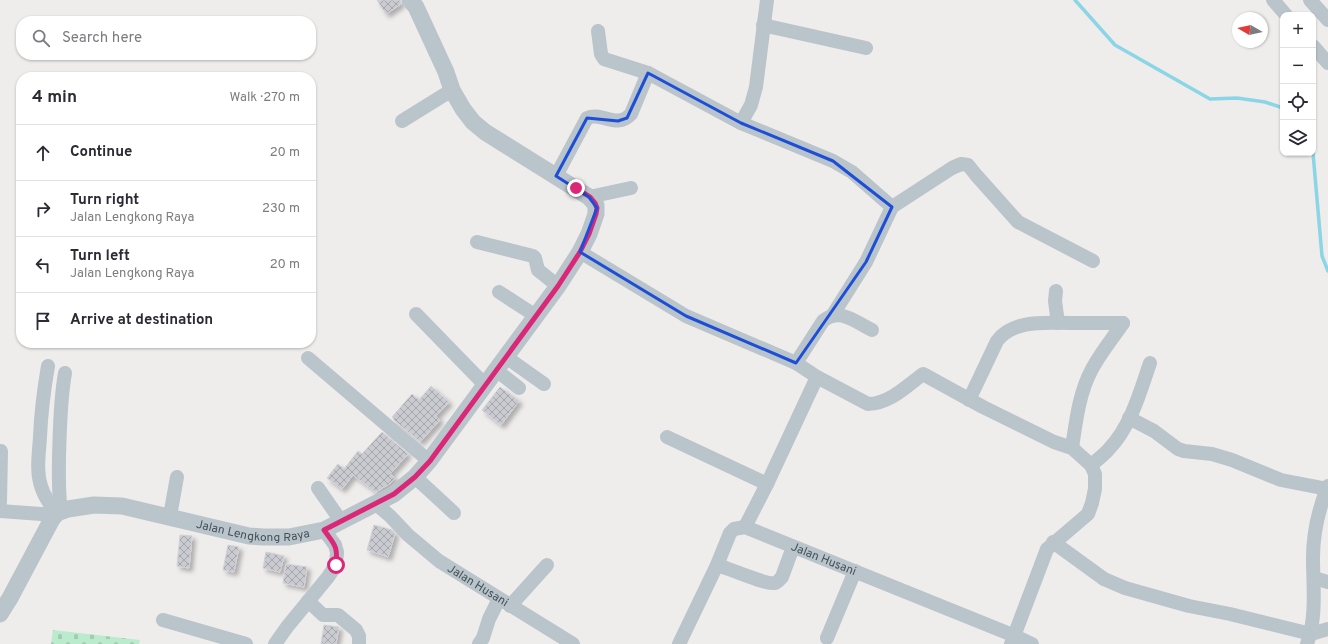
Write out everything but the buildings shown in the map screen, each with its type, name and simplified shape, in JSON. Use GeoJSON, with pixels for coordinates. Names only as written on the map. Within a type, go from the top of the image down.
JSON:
{"type":"FeatureCollection","features":[{"type":"Feature","properties":{"kind":"street"},"geometry":{"type":"LineString","coordinates":[[741,123],[751,105],[756,87],[767,0]]}},
{"type":"Feature","properties":{"kind":"street"},"geometry":{"type":"LineString","coordinates":[[1310,0],[1328,20]]}},
{"type":"Feature","properties":{"kind":"street"},"geometry":{"type":"LineString","coordinates":[[417,2],[452,90],[463,110],[473,122],[485,132],[590,197],[631,188]]}},
{"type":"Feature","properties":{"kind":"street"},"geometry":{"type":"LineString","coordinates":[[763,25],[866,48]]}},
{"type":"Feature","properties":{"kind":"street"},"geometry":{"type":"LineString","coordinates":[[598,31],[604,59],[648,73],[741,123],[834,161],[852,172],[892,207]]}},
{"type":"Feature","properties":{"kind":"street"},"geometry":{"type":"LineString","coordinates":[[1315,48],[1328,63]]}},
{"type":"Feature","properties":{"kind":"street"},"geometry":{"type":"LineString","coordinates":[[556,176],[587,118],[593,117],[618,121],[627,118],[631,114],[648,73]]}},
{"type":"Feature","properties":{"kind":"street"},"geometry":{"type":"LineString","coordinates":[[402,122],[452,90]]}},
{"type":"Feature","properties":{"kind":"street"},"geometry":{"type":"LineString","coordinates":[[832,316],[866,262],[892,207],[952,168],[962,164],[970,166],[976,175],[1018,222],[1093,261]]}},
{"type":"Feature","properties":{"kind":"street","name":"Jalan Lengkong Raya"},"geometry":{"type":"LineString","coordinates":[[58,513],[94,505],[122,506],[170,516],[249,536],[289,537],[324,530],[394,494],[415,477],[430,461],[558,286],[580,252],[589,234],[596,214],[596,205],[590,197]]}},
{"type":"Feature","properties":{"kind":"street"},"geometry":{"type":"LineString","coordinates":[[477,242],[533,256],[535,258],[538,270],[558,286]]}},
{"type":"Feature","properties":{"kind":"street"},"geometry":{"type":"LineString","coordinates":[[580,252],[686,316],[796,363],[817,377],[868,404],[884,402],[924,374],[969,400],[1054,442],[1072,448],[1091,465],[1095,474],[1095,480],[1092,503],[1088,514],[1083,520],[1053,542],[1047,549],[1013,640]]}},
{"type":"Feature","properties":{"kind":"street"},"geometry":{"type":"LineString","coordinates":[[1056,291],[1055,301],[1058,323]]}},
{"type":"Feature","properties":{"kind":"street"},"geometry":{"type":"LineString","coordinates":[[499,292],[536,316]]}},
{"type":"Feature","properties":{"kind":"street"},"geometry":{"type":"LineString","coordinates":[[416,314],[485,385]]}},
{"type":"Feature","properties":{"kind":"street"},"geometry":{"type":"LineString","coordinates":[[796,363],[823,321],[832,316],[842,315],[872,330]]}},
{"type":"Feature","properties":{"kind":"street"},"geometry":{"type":"LineString","coordinates":[[969,400],[997,341],[1002,335],[1019,327],[1044,322],[1123,323],[1092,369],[1085,386],[1076,415],[1072,448]]}},
{"type":"Feature","properties":{"kind":"street"},"geometry":{"type":"LineString","coordinates":[[308,358],[430,461]]}},
{"type":"Feature","properties":{"kind":"street"},"geometry":{"type":"LineString","coordinates":[[1091,465],[1110,449],[1119,436],[1129,418],[1150,363]]}},
{"type":"Feature","properties":{"kind":"street"},"geometry":{"type":"LineString","coordinates":[[501,364],[544,384]]}},
{"type":"Feature","properties":{"kind":"street"},"geometry":{"type":"LineString","coordinates":[[501,364],[519,388]]}},
{"type":"Feature","properties":{"kind":"street"},"geometry":{"type":"LineString","coordinates":[[48,366],[42,397],[38,455],[39,475],[44,495],[58,513]]}},
{"type":"Feature","properties":{"kind":"street"},"geometry":{"type":"LineString","coordinates":[[0,614],[58,513],[60,426],[62,391],[65,373]]}},
{"type":"Feature","properties":{"kind":"street"},"geometry":{"type":"LineString","coordinates":[[680,644],[732,530],[738,527],[745,527],[767,484],[817,377]]}},
{"type":"Feature","properties":{"kind":"street"},"geometry":{"type":"LineString","coordinates":[[1129,418],[1154,431],[1184,452],[1212,454],[1232,460],[1281,480],[1327,488],[1315,533],[1313,558],[1314,611],[1309,639]]}},
{"type":"Feature","properties":{"kind":"street"},"geometry":{"type":"LineString","coordinates":[[667,437],[767,484]]}},
{"type":"Feature","properties":{"kind":"street"},"geometry":{"type":"LineString","coordinates":[[0,502],[1,452]]}},
{"type":"Feature","properties":{"kind":"street"},"geometry":{"type":"LineString","coordinates":[[170,516],[177,477]]}},
{"type":"Feature","properties":{"kind":"street"},"geometry":{"type":"LineString","coordinates":[[415,477],[454,513]]}},
{"type":"Feature","properties":{"kind":"street"},"geometry":{"type":"LineString","coordinates":[[318,488],[341,521]]}},
{"type":"Feature","properties":{"kind":"street"},"geometry":{"type":"LineString","coordinates":[[390,516],[394,494]]}},
{"type":"Feature","properties":{"kind":"street","name":"Jalan Husani"},"geometry":{"type":"LineString","coordinates":[[376,504],[438,561],[573,644]]}},
{"type":"Feature","properties":{"kind":"street"},"geometry":{"type":"LineString","coordinates":[[0,511],[58,513]]}},
{"type":"Feature","properties":{"kind":"street","name":"Jalan Husani"},"geometry":{"type":"LineString","coordinates":[[745,527],[855,571],[1013,640],[1032,644]]}},
{"type":"Feature","properties":{"kind":"street"},"geometry":{"type":"LineString","coordinates":[[275,644],[336,565],[337,552],[335,545],[324,530]]}},
{"type":"Feature","properties":{"kind":"street"},"geometry":{"type":"LineString","coordinates":[[1053,542],[1104,579],[1124,588],[1189,606],[1230,614],[1309,639],[1328,629]]}},
{"type":"Feature","properties":{"kind":"street"},"geometry":{"type":"LineString","coordinates":[[717,564],[766,582],[774,583],[782,577],[793,547]]}},
{"type":"Feature","properties":{"kind":"street"},"geometry":{"type":"LineString","coordinates":[[478,644],[483,638],[489,619],[504,602],[547,565]]}},
{"type":"Feature","properties":{"kind":"street"},"geometry":{"type":"LineString","coordinates":[[827,638],[855,571]]}},
{"type":"Feature","properties":{"kind":"street"},"geometry":{"type":"LineString","coordinates":[[1314,578],[1328,582]]}},
{"type":"Feature","properties":{"kind":"street"},"geometry":{"type":"LineString","coordinates":[[308,601],[323,615],[338,615],[356,630],[359,636],[359,644]]}},
{"type":"Feature","properties":{"kind":"street"},"geometry":{"type":"LineString","coordinates":[[163,620],[246,644]]}},
{"type":"Feature","properties":{"kind":"highlighted area"},"geometry":{"type":"Polygon","coordinates":[[[648,73],[741,123],[833,161],[892,207],[866,262],[796,363],[686,316],[580,252],[597,208],[589,197],[556,176],[587,118],[618,121],[627,118],[648,73]]]}},
{"type":"Feature","properties":{"kind":"green space"},"geometry":{"type":"Polygon","coordinates":[[[53,630],[140,640],[139,644],[51,644],[53,630]]]}},
{"type":"Feature","properties":{"kind":"waterway"},"geometry":{"type":"LineString","coordinates":[[1075,0],[1115,45],[1210,99],[1237,98],[1265,102],[1280,107]]}},
{"type":"Feature","properties":{"kind":"waterway"},"geometry":{"type":"LineString","coordinates":[[1313,156],[1322,256],[1328,271]]}},
{"type":"Feature","properties":{"kind":"route"},"geometry":{"type":"LineString","coordinates":[[336,565],[337,552],[335,545],[324,530],[394,494],[415,477],[430,461],[558,286],[580,252],[589,234],[597,208],[590,197],[576,188]]}}]}
